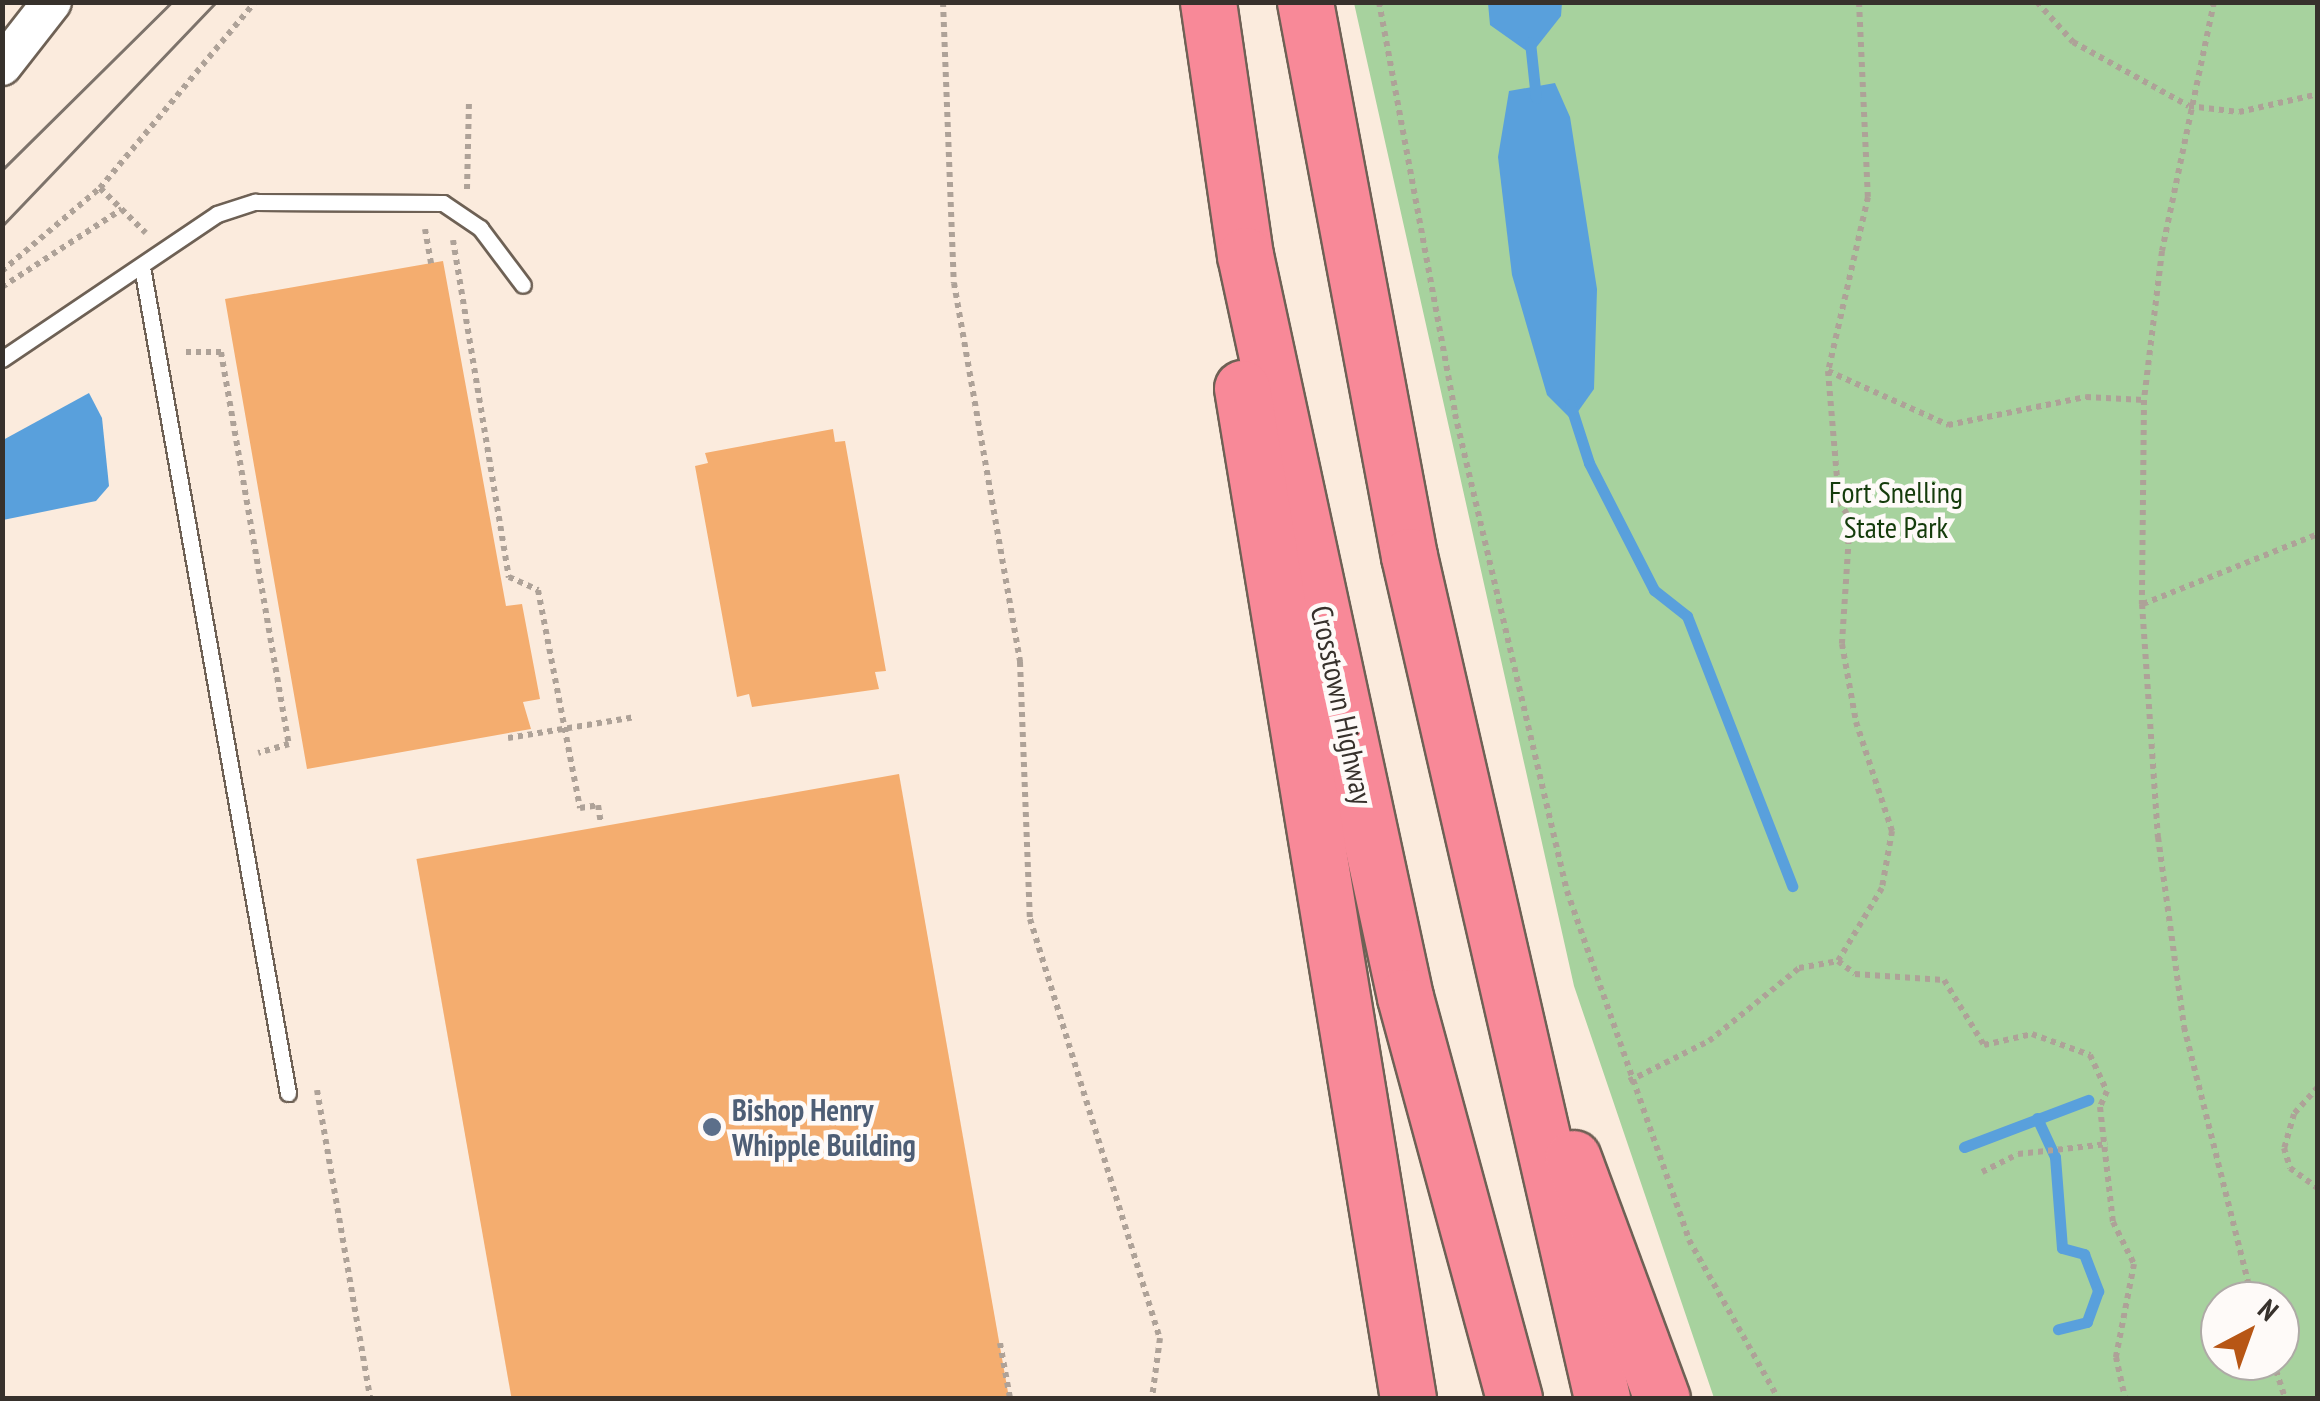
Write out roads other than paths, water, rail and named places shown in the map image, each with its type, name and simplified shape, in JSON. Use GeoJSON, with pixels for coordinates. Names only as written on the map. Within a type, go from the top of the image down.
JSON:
{"type":"FeatureCollection","features":[{"type":"Feature","properties":{"kind":"highway","name":"Crosstown Highway"},"geometry":{"type":"LineString","coordinates":[[1208,2],[1245,255],[1404,997],[1514,1398]]}},
{"type":"Feature","properties":{"kind":"highway"},"geometry":{"type":"LineString","coordinates":[[1304,2],[1408,556],[1601,1392]]}},
{"type":"Feature","properties":{"kind":"highway"},"geometry":{"type":"LineString","coordinates":[[1245,255],[1241,410],[1408,1398]]}},
{"type":"Feature","properties":{"kind":"highway"},"geometry":{"type":"LineString","coordinates":[[1522,1039],[1610,1242],[1662,1398]]}},
{"type":"Feature","properties":{"kind":"street"},"geometry":{"type":"LineString","coordinates":[[2,66],[52,2]]}},
{"type":"Feature","properties":{"kind":"lane"},"geometry":{"type":"LineString","coordinates":[[2,360],[217,214],[255,202],[416,198],[460,212],[523,285]]}},
{"type":"Feature","properties":{"kind":"lane"},"geometry":{"type":"LineString","coordinates":[[142,267],[288,1092]]}},
{"type":"Feature","properties":{"kind":"water"},"geometry":{"type":"Polygon","coordinates":[[[1488,3],[1562,3],[1561,16],[1531,54],[1490,25],[1488,3]]]}},
{"type":"Feature","properties":{"kind":"water"},"geometry":{"type":"Polygon","coordinates":[[[1555,83],[1570,117],[1597,289],[1594,389],[1572,420],[1547,395],[1512,275],[1498,157],[1509,91],[1555,83]]]}},
{"type":"Feature","properties":{"kind":"water"},"geometry":{"type":"Polygon","coordinates":[[[89,393],[102,418],[109,486],[96,501],[3,520],[3,440],[89,393]]]}},
{"type":"Feature","properties":{"kind":"waterway"},"geometry":{"type":"LineString","coordinates":[[1530,42],[1536,98]]}},
{"type":"Feature","properties":{"kind":"waterway"},"geometry":{"type":"LineString","coordinates":[[1570,404],[1589,463],[1654,590],[1687,616],[1792,886]]}},
{"type":"Feature","properties":{"kind":"waterway"},"geometry":{"type":"LineString","coordinates":[[1964,1147],[2088,1100]]}},
{"type":"Feature","properties":{"kind":"waterway"},"geometry":{"type":"LineString","coordinates":[[2037,1118],[2055,1157],[2062,1248],[2084,1254],[2098,1291],[2087,1322],[2058,1329]]}},
{"type":"Feature","properties":{"kind":"tram line"},"geometry":{"type":"LineString","coordinates":[[2,170],[172,2]]}},
{"type":"Feature","properties":{"kind":"tram line"},"geometry":{"type":"LineString","coordinates":[[2,226],[216,2]]}},
{"type":"Feature","properties":{"kind":"place","name":"Bishop Henry Whipple Building"},"geometry":{"type":"Point","coordinates":[712,1127]}},
{"type":"Feature","properties":{"kind":"park label","name":"Fort Snelling State Park"},"geometry":{"type":"Point","coordinates":[1896,509]}}]}
